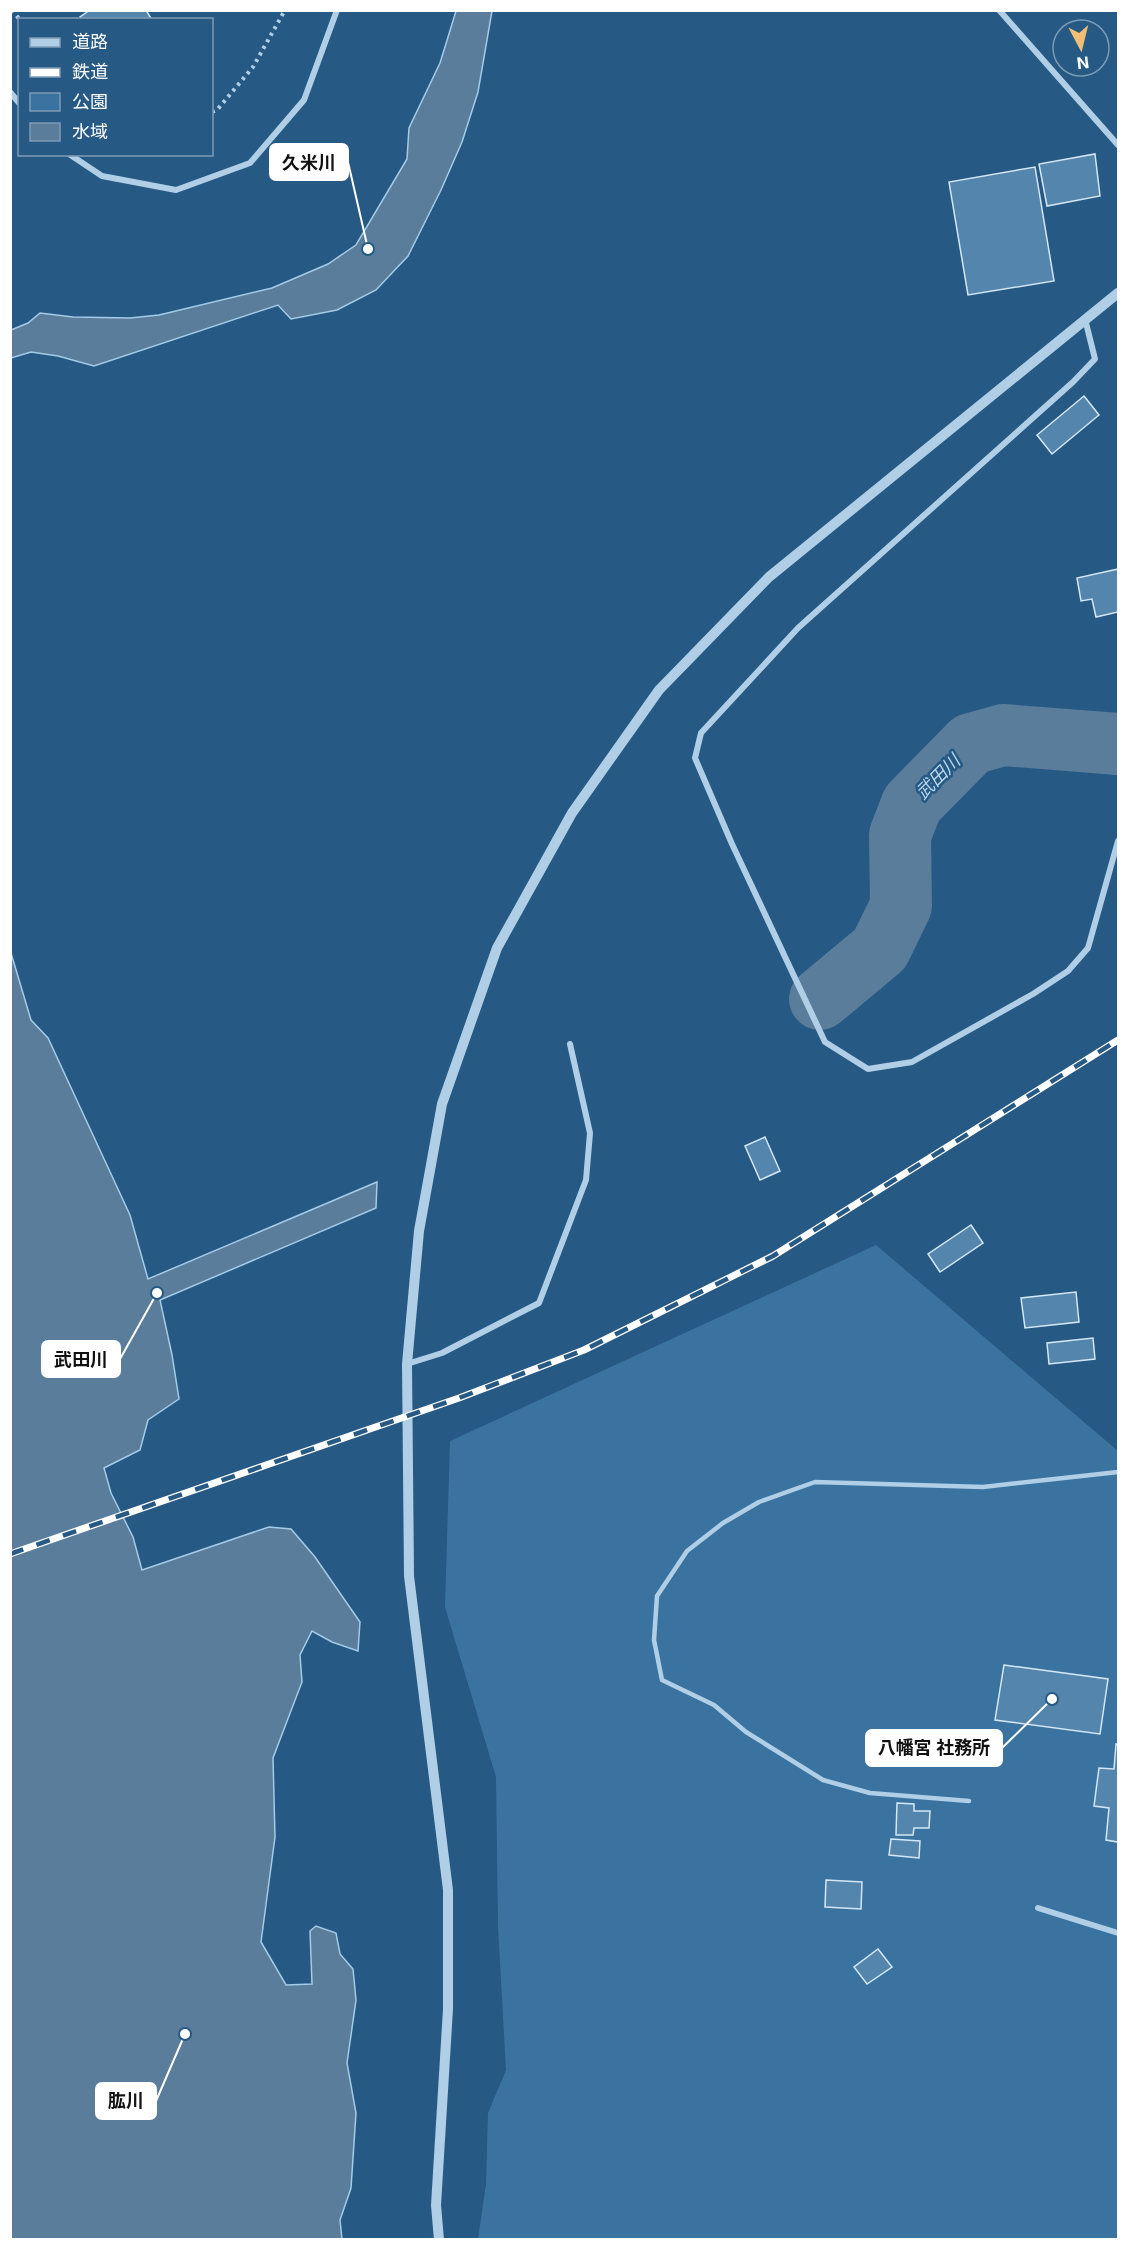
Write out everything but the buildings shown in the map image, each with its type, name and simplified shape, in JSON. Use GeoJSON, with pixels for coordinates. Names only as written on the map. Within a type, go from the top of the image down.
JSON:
{"type":"FeatureCollection","features":[{"type":"Feature","properties":{"kind":"street"},"geometry":{"type":"LineString","coordinates":[[72,156],[102,176],[176,190],[250,163],[304,100],[337,10]]}},
{"type":"Feature","properties":{"kind":"street"},"geometry":{"type":"LineString","coordinates":[[999,10],[1119,145]]}},
{"type":"Feature","properties":{"kind":"street"},"geometry":{"type":"LineString","coordinates":[[439,2240],[436,2205],[448,2009],[447,1890],[409,1576],[407,1364],[419,1231],[442,1104],[497,948],[572,813],[659,690],[769,577],[1119,293]]}},
{"type":"Feature","properties":{"kind":"street"},"geometry":{"type":"LineString","coordinates":[[1085,319],[1095,359],[1073,382],[798,628],[701,733],[695,758],[732,844],[825,1042],[868,1069],[912,1062],[1033,994],[1068,971],[1088,948],[1119,841]]}},
{"type":"Feature","properties":{"kind":"street"},"geometry":{"type":"LineString","coordinates":[[407,1364],[442,1353],[539,1303],[586,1180],[590,1133],[570,1044]]}},
{"type":"Feature","properties":{"kind":"street"},"geometry":{"type":"LineString","coordinates":[[1038,1908],[1119,1934]]}},
{"type":"Feature","properties":{"kind":"lane"},"geometry":{"type":"LineString","coordinates":[[969,1801],[870,1794],[823,1780],[746,1732],[714,1705],[662,1680],[654,1640],[657,1596],[687,1551],[723,1523],[759,1502],[815,1482],[983,1487],[1119,1473]]}},
{"type":"Feature","properties":{"kind":"path"},"geometry":{"type":"LineString","coordinates":[[213,112],[217,110],[253,67],[285,10]]}},
{"type":"Feature","properties":{"kind":"green space"},"geometry":{"type":"Polygon","coordinates":[[[876,1245],[1118,1451],[1118,2239],[478,2239],[486,2184],[488,2113],[506,2070],[498,1927],[496,1777],[445,1607],[450,1441],[876,1245]]]}},
{"type":"Feature","properties":{"kind":"water"},"geometry":{"type":"Polygon","coordinates":[[[456,11],[492,11],[478,92],[462,142],[408,256],[376,290],[337,310],[291,319],[278,305],[94,366],[58,356],[31,352],[11,358],[11,330],[28,323],[40,313],[73,317],[130,318],[159,315],[272,288],[328,264],[356,245],[407,159],[409,128],[440,63],[456,11]]]}},
{"type":"Feature","properties":{"kind":"water"},"geometry":{"type":"Polygon","coordinates":[[[11,953],[31,1020],[48,1038],[130,1215],[148,1279],[377,1182],[376,1208],[160,1300],[179,1399],[148,1420],[140,1450],[104,1468],[111,1493],[133,1537],[142,1570],[269,1527],[291,1529],[315,1557],[360,1622],[358,1651],[332,1642],[312,1631],[300,1655],[302,1682],[273,1758],[275,1837],[261,1942],[286,1985],[312,1984],[310,1931],[316,1926],[336,1933],[340,1954],[353,1969],[356,2000],[347,2063],[356,2113],[351,2188],[340,2220],[342,2239],[11,2239],[11,953]]]}},
{"type":"Feature","properties":{"kind":"waterway","name":"武田川"},"geometry":{"type":"LineString","coordinates":[[820,999],[880,949],[901,906],[900,835],[912,804],[971,744],[1003,735],[1118,744]]}},
{"type":"Feature","properties":{"kind":"railway"},"geometry":{"type":"LineString","coordinates":[[10,1554],[459,1398],[584,1350],[773,1256],[1118,1040]]}},
{"type":"Feature","properties":{"kind":"place","name":"久米川"},"geometry":{"type":"Point","coordinates":[368,249]}},
{"type":"Feature","properties":{"kind":"place","name":"武田川"},"geometry":{"type":"Point","coordinates":[157,1293]}},
{"type":"Feature","properties":{"kind":"place","name":"八幡宮 社務所"},"geometry":{"type":"Point","coordinates":[1052,1699]}},
{"type":"Feature","properties":{"kind":"place","name":"肱川"},"geometry":{"type":"Point","coordinates":[185,2034]}}]}
